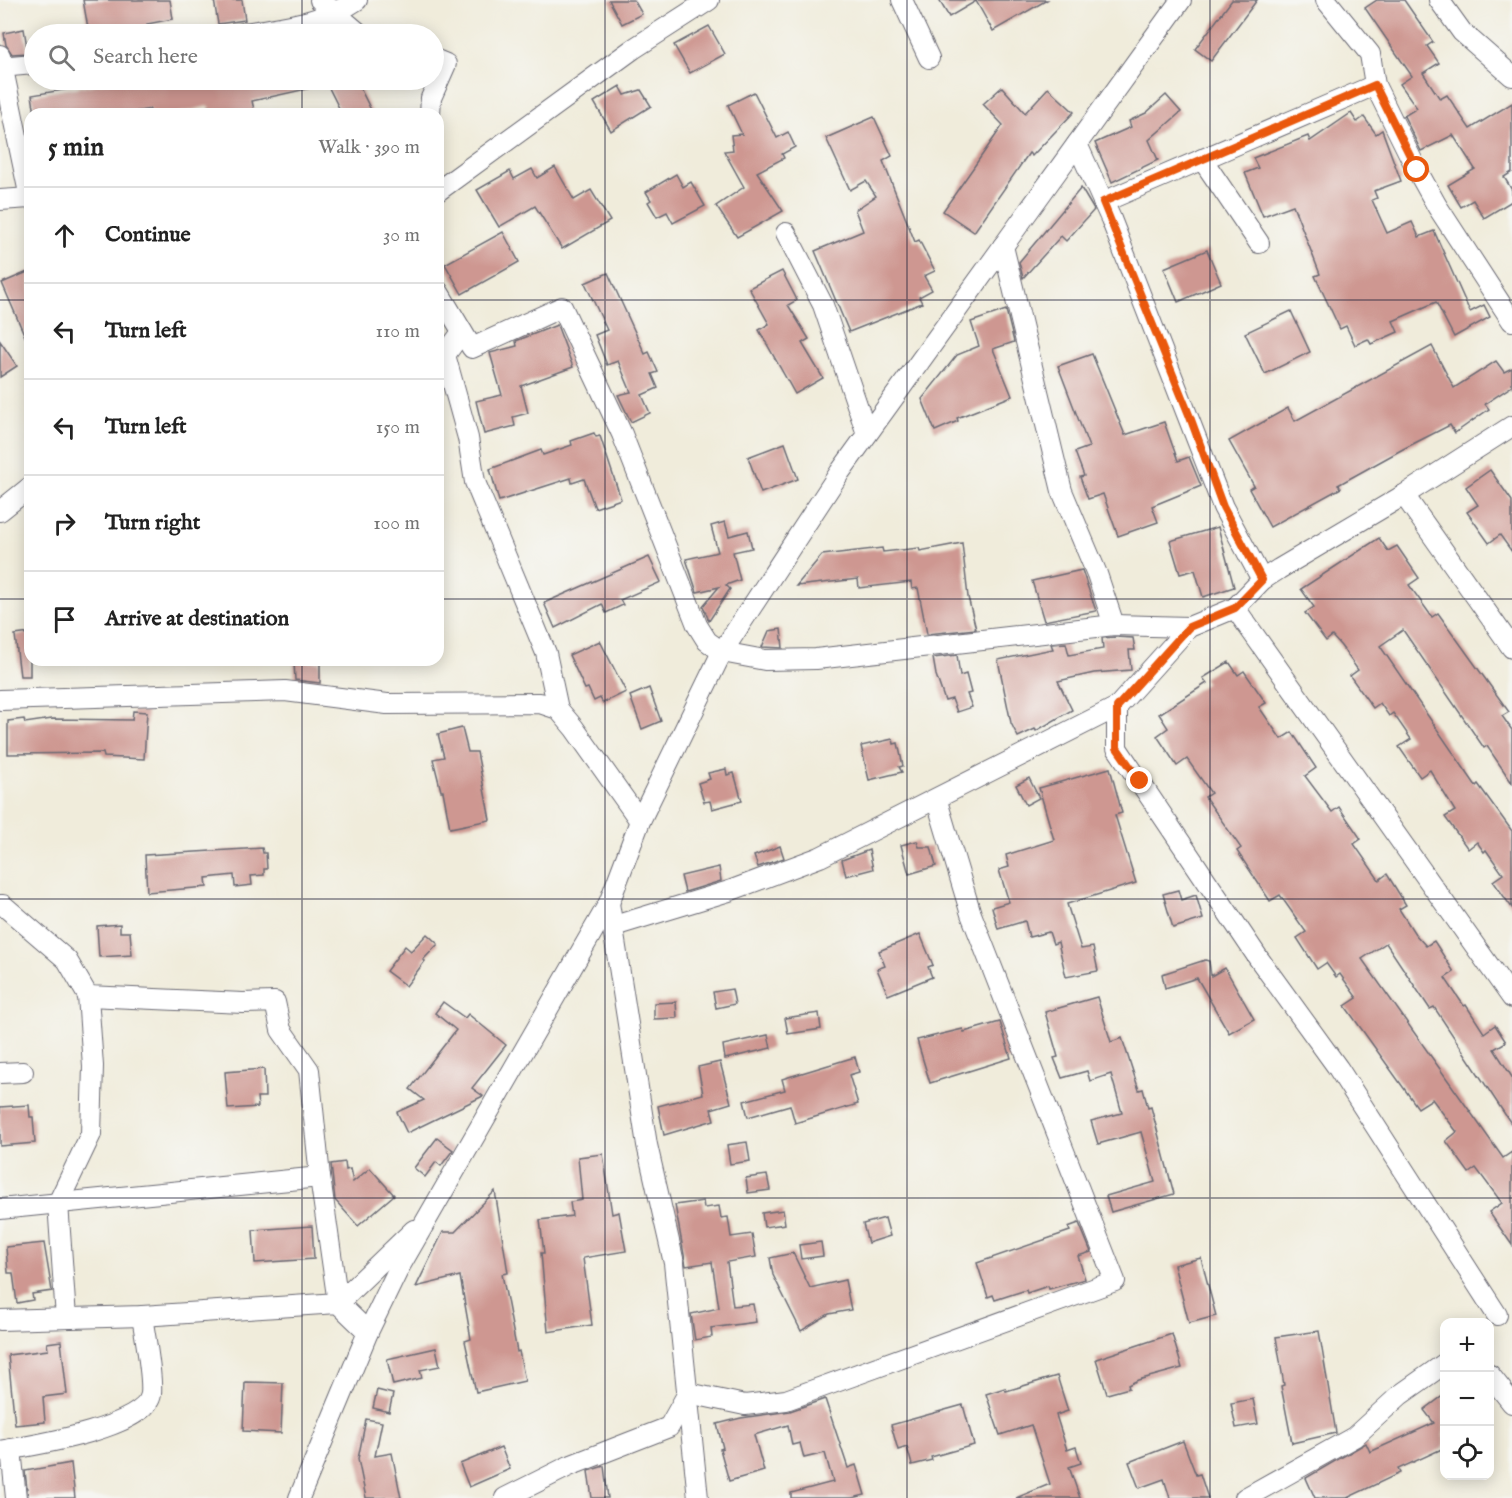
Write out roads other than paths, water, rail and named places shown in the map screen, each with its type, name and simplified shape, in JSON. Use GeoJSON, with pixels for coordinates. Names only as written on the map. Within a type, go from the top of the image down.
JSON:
{"type":"FeatureCollection","features":[{"type":"Feature","properties":{"kind":"street"},"geometry":{"type":"LineString","coordinates":[[292,24],[308,21],[327,6],[357,0]]}},
{"type":"Feature","properties":{"kind":"street"},"geometry":{"type":"LineString","coordinates":[[444,187],[633,49],[709,0]]}},
{"type":"Feature","properties":{"kind":"street"},"geometry":{"type":"LineString","coordinates":[[902,0],[929,58]]}},
{"type":"Feature","properties":{"kind":"street"},"geometry":{"type":"LineString","coordinates":[[299,1498],[368,1332],[400,1266],[609,903],[640,821],[722,652],[867,434],[1181,0]]}},
{"type":"Feature","properties":{"kind":"street"},"geometry":{"type":"LineString","coordinates":[[1327,0],[1367,48],[1375,85],[1437,206],[1512,321]]}},
{"type":"Feature","properties":{"kind":"street"},"geometry":{"type":"LineString","coordinates":[[1439,0],[1462,32],[1512,76]]}},
{"type":"Feature","properties":{"kind":"street"},"geometry":{"type":"LineString","coordinates":[[327,6],[348,24]]}},
{"type":"Feature","properties":{"kind":"street"},"geometry":{"type":"LineString","coordinates":[[24,64],[1,63],[24,170]]}},
{"type":"Feature","properties":{"kind":"street"},"geometry":{"type":"LineString","coordinates":[[1103,202],[1375,85]]}},
{"type":"Feature","properties":{"kind":"street"},"geometry":{"type":"LineString","coordinates":[[430,108],[434,90]]}},
{"type":"Feature","properties":{"kind":"street"},"geometry":{"type":"LineString","coordinates":[[1077,144],[1103,202],[1190,417],[1223,507],[1262,580]]}},
{"type":"Feature","properties":{"kind":"street"},"geometry":{"type":"LineString","coordinates":[[1202,159],[1259,243]]}},
{"type":"Feature","properties":{"kind":"street"},"geometry":{"type":"LineString","coordinates":[[0,200],[24,198]]}},
{"type":"Feature","properties":{"kind":"street"},"geometry":{"type":"LineString","coordinates":[[786,233],[823,305],[867,434]]}},
{"type":"Feature","properties":{"kind":"street"},"geometry":{"type":"LineString","coordinates":[[1003,246],[1062,491],[1097,574],[1114,625]]}},
{"type":"Feature","properties":{"kind":"street"},"geometry":{"type":"LineString","coordinates":[[444,301],[472,348],[562,307],[622,434],[697,625],[707,641],[722,652],[765,660],[816,659],[1114,625],[1189,627],[1235,608],[1262,580],[1404,495],[1512,426]]}},
{"type":"Feature","properties":{"kind":"street"},"geometry":{"type":"LineString","coordinates":[[462,332],[445,355],[468,438],[475,482],[546,653],[558,709],[640,821]]}},
{"type":"Feature","properties":{"kind":"street"},"geometry":{"type":"LineString","coordinates":[[0,511],[24,492]]}},
{"type":"Feature","properties":{"kind":"street"},"geometry":{"type":"LineString","coordinates":[[1404,495],[1512,648]]}},
{"type":"Feature","properties":{"kind":"street"},"geometry":{"type":"LineString","coordinates":[[1235,608],[1512,998]]}},
{"type":"Feature","properties":{"kind":"street"},"geometry":{"type":"LineString","coordinates":[[614,926],[729,891],[820,857],[937,801],[1117,707],[1189,627]]}},
{"type":"Feature","properties":{"kind":"street"},"geometry":{"type":"LineString","coordinates":[[0,700],[285,691],[387,704],[540,703],[558,709]]}},
{"type":"Feature","properties":{"kind":"street"},"geometry":{"type":"LineString","coordinates":[[1117,707],[1117,748],[1260,959],[1338,1068],[1492,1318]]}},
{"type":"Feature","properties":{"kind":"street"},"geometry":{"type":"LineString","coordinates":[[688,1393],[745,1405],[786,1400],[1115,1281],[971,914],[937,801]]}},
{"type":"Feature","properties":{"kind":"street"},"geometry":{"type":"LineString","coordinates":[[609,903],[647,1145],[674,1263],[698,1498]]}},
{"type":"Feature","properties":{"kind":"street"},"geometry":{"type":"LineString","coordinates":[[0,905],[3,905],[67,960],[88,996],[93,1066],[92,1134],[58,1203],[66,1318]]}},
{"type":"Feature","properties":{"kind":"street"},"geometry":{"type":"LineString","coordinates":[[88,996],[243,1003],[275,1002],[281,1030],[309,1070],[320,1177],[338,1303],[368,1332]]}},
{"type":"Feature","properties":{"kind":"street"},"geometry":{"type":"LineString","coordinates":[[0,1073],[23,1072]]}},
{"type":"Feature","properties":{"kind":"street"},"geometry":{"type":"LineString","coordinates":[[0,1209],[320,1177]]}},
{"type":"Feature","properties":{"kind":"street"},"geometry":{"type":"LineString","coordinates":[[0,1320],[142,1316],[338,1303],[430,1215]]}},
{"type":"Feature","properties":{"kind":"street"},"geometry":{"type":"LineString","coordinates":[[1494,1318],[1512,1302]]}},
{"type":"Feature","properties":{"kind":"street"},"geometry":{"type":"LineString","coordinates":[[16,1498],[6,1450],[91,1433],[145,1406],[151,1393],[142,1316]]}},
{"type":"Feature","properties":{"kind":"street"},"geometry":{"type":"LineString","coordinates":[[1245,1498],[1354,1437],[1400,1395],[1440,1367]]}},
{"type":"Feature","properties":{"kind":"street"},"geometry":{"type":"LineString","coordinates":[[1494,1380],[1512,1403]]}},
{"type":"Feature","properties":{"kind":"street"},"geometry":{"type":"LineString","coordinates":[[505,1498],[569,1466],[669,1427],[688,1393]]}}]}
